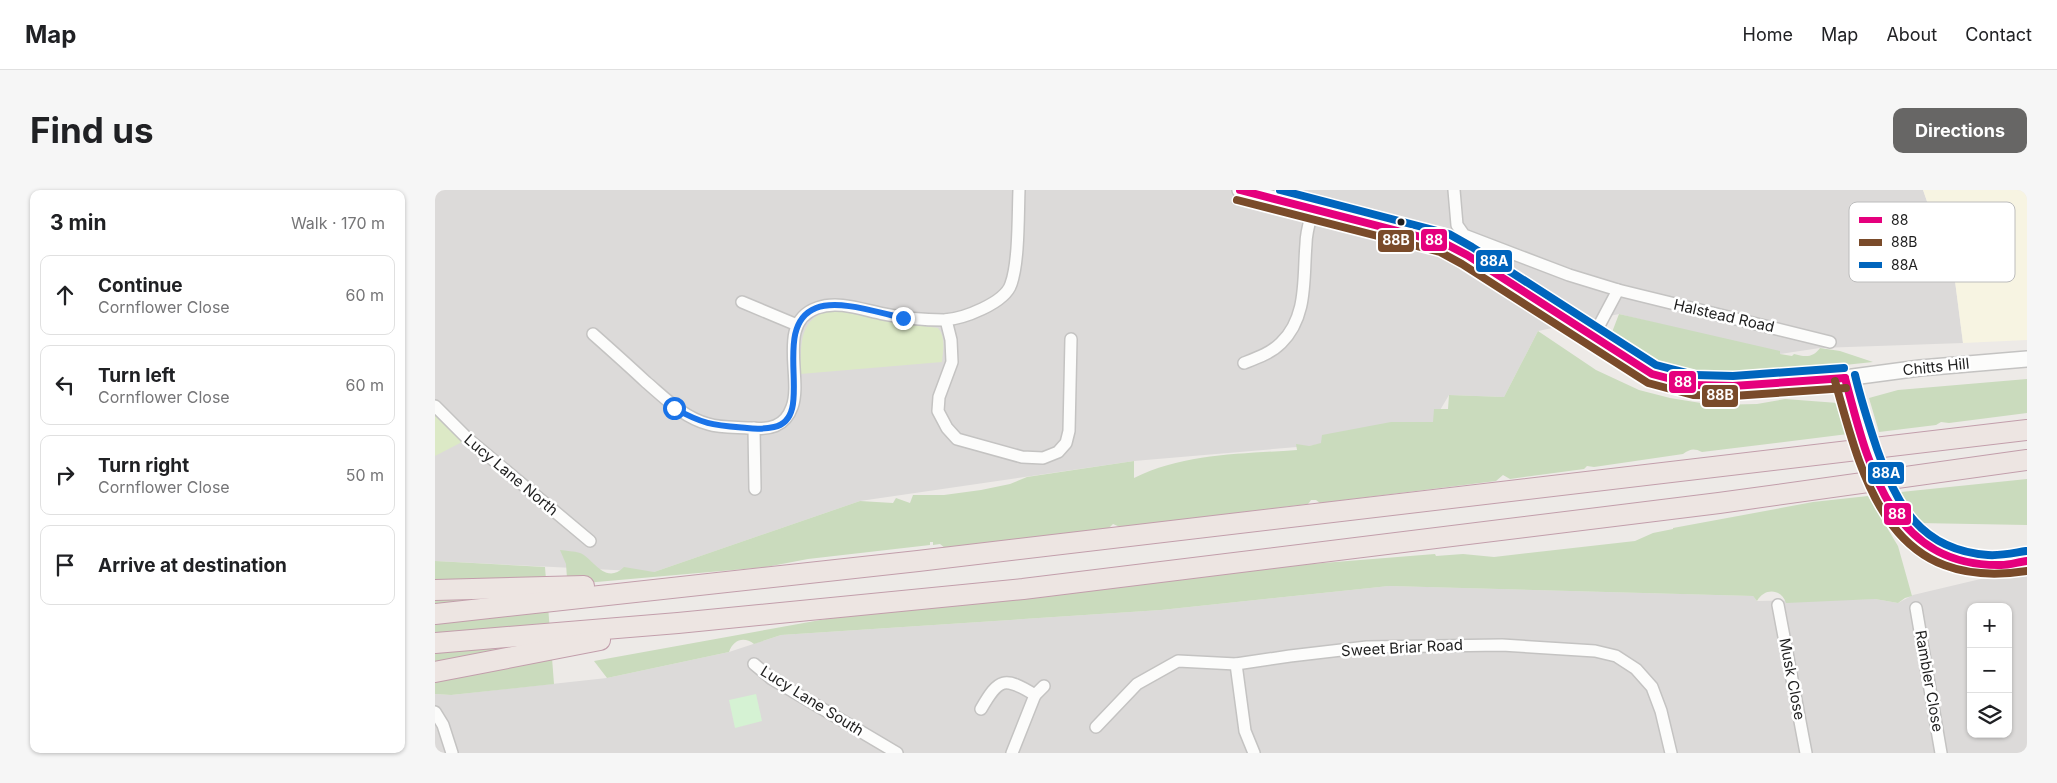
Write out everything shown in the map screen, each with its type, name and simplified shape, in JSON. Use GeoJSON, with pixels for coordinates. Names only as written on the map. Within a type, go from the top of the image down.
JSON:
{"type":"FeatureCollection","features":[{"type":"Feature","properties":{"kind":"highway"},"geometry":{"type":"LineString","coordinates":[[435,614],[706,585],[2027,430]]}},
{"type":"Feature","properties":{"kind":"highway"},"geometry":{"type":"LineString","coordinates":[[435,643],[678,623],[1023,589],[1719,503],[2027,460]]}},
{"type":"Feature","properties":{"kind":"highway"},"geometry":{"type":"LineString","coordinates":[[435,590],[706,585]]}},
{"type":"Feature","properties":{"kind":"highway"},"geometry":{"type":"LineString","coordinates":[[435,672],[548,652],[678,623]]}},
{"type":"Feature","properties":{"kind":"street"},"geometry":{"type":"LineString","coordinates":[[593,334],[674,408],[692,418],[710,425],[754,428],[775,427],[787,419],[793,406],[794,338],[797,325],[804,316],[815,308],[828,305],[845,306],[903,318],[946,320],[985,308],[1005,296],[1015,269],[1019,190]]}},
{"type":"Feature","properties":{"kind":"street"},"geometry":{"type":"LineString","coordinates":[[1240,190],[1444,243],[1467,255],[1652,374],[1694,385],[1733,386],[1845,378],[1876,475],[1887,502],[1897,517],[1920,540],[1944,555],[1977,563],[2001,565],[2027,561]]}},
{"type":"Feature","properties":{"kind":"street","name":"Halstead Road"},"geometry":{"type":"LineString","coordinates":[[1454,190],[1457,225],[1464,235],[1569,275],[1618,290],[1830,342]]}},
{"type":"Feature","properties":{"kind":"street"},"geometry":{"type":"LineString","coordinates":[[1244,364],[1268,353],[1282,343],[1298,318],[1303,293],[1306,241],[1313,209]]}},
{"type":"Feature","properties":{"kind":"street"},"geometry":{"type":"LineString","coordinates":[[1593,337],[1618,290]]}},
{"type":"Feature","properties":{"kind":"street"},"geometry":{"type":"LineString","coordinates":[[742,302],[797,325]]}},
{"type":"Feature","properties":{"kind":"street"},"geometry":{"type":"LineString","coordinates":[[946,320],[951,340],[952,362],[939,398],[938,411],[941,419],[957,439],[1022,457],[1043,458],[1058,452],[1066,443],[1069,431],[1071,339]]}},
{"type":"Feature","properties":{"kind":"street","name":"Chitts Hill"},"geometry":{"type":"LineString","coordinates":[[1845,378],[1919,368],[2027,359]]}},
{"type":"Feature","properties":{"kind":"street","name":"Lucy Lane North"},"geometry":{"type":"LineString","coordinates":[[435,406],[467,438],[590,541]]}},
{"type":"Feature","properties":{"kind":"street"},"geometry":{"type":"LineString","coordinates":[[754,428],[755,489]]}},
{"type":"Feature","properties":{"kind":"street","name":"Musk Close"},"geometry":{"type":"LineString","coordinates":[[1778,605],[1807,753]]}},
{"type":"Feature","properties":{"kind":"street","name":"Rambler Close"},"geometry":{"type":"LineString","coordinates":[[1916,608],[1941,753]]}},
{"type":"Feature","properties":{"kind":"street","name":"Sweet Briar Road"},"geometry":{"type":"LineString","coordinates":[[1096,726],[1137,684],[1178,661],[1235,664],[1367,647],[1502,645],[1595,650],[1616,656],[1636,669],[1652,687],[1661,711],[1671,753]]}},
{"type":"Feature","properties":{"kind":"street","name":"Lucy Lane South"},"geometry":{"type":"LineString","coordinates":[[754,664],[772,679],[897,753]]}},
{"type":"Feature","properties":{"kind":"street"},"geometry":{"type":"LineString","coordinates":[[1235,664],[1245,730],[1254,753]]}},
{"type":"Feature","properties":{"kind":"street"},"geometry":{"type":"LineString","coordinates":[[981,709],[993,688],[1003,683],[1017,684],[1035,695]]}},
{"type":"Feature","properties":{"kind":"street"},"geometry":{"type":"LineString","coordinates":[[1012,753],[1035,695],[1044,686]]}},
{"type":"Feature","properties":{"kind":"street"},"geometry":{"type":"LineString","coordinates":[[435,712],[443,725],[452,753]]}},
{"type":"Feature","properties":{"kind":"shaded area"},"geometry":{"type":"Polygon","coordinates":[[[435,190],[1923,190],[1927,202],[1849,202],[1849,282],[1955,282],[1963,343],[1820,348],[1780,354],[1619,314],[1538,331],[1504,397],[1449,395],[1433,422],[1309,446],[1134,461],[860,501],[654,572],[435,561],[435,190]]]}},
{"type":"Feature","properties":{"kind":"shaded area"},"geometry":{"type":"Polygon","coordinates":[[[1923,190],[2027,190],[2027,340],[1963,343],[1955,282],[2015,282],[2015,202],[1927,202],[1923,190]]]}},
{"type":"Feature","properties":{"kind":"shaded area"},"geometry":{"type":"Polygon","coordinates":[[[2027,568],[2027,753],[435,753],[435,694],[451,695],[607,678],[729,652],[781,635],[1161,610],[1389,586],[1753,596],[1757,601],[1875,599],[1898,603],[1913,595],[2027,568]]]}},
{"type":"Feature","properties":{"kind":"green space"},"geometry":{"type":"Polygon","coordinates":[[[827,311],[842,311],[938,328],[943,340],[942,362],[800,374],[803,336],[806,328],[817,316],[827,311]]]}},
{"type":"Feature","properties":{"kind":"green space"},"geometry":{"type":"Polygon","coordinates":[[[1619,314],[1780,351],[1780,354],[1809,356],[1815,354],[1820,348],[1840,351],[1873,362],[1789,371],[1732,374],[1677,368],[1644,359],[1609,340],[1619,314]]]}},
{"type":"Feature","properties":{"kind":"green space"},"geometry":{"type":"Polygon","coordinates":[[[1538,331],[1596,370],[1639,390],[1670,398],[1713,405],[1757,404],[1785,399],[1838,403],[1848,434],[1702,452],[1692,450],[1683,454],[1594,467],[1587,466],[1584,469],[1510,479],[1503,475],[1496,481],[1320,503],[1316,500],[1311,500],[1308,504],[1120,527],[1113,524],[1109,528],[945,548],[940,544],[933,545],[933,542],[930,542],[930,545],[808,559],[766,567],[585,583],[567,578],[566,564],[560,550],[580,553],[605,572],[617,572],[624,567],[654,572],[860,501],[893,503],[896,498],[910,503],[913,495],[944,495],[981,490],[1010,484],[1027,477],[1134,461],[1134,478],[1153,470],[1193,459],[1297,450],[1296,444],[1309,446],[1321,443],[1322,435],[1391,422],[1433,422],[1434,409],[1448,409],[1449,395],[1504,397],[1538,331]]]}},
{"type":"Feature","properties":{"kind":"green space"},"geometry":{"type":"Polygon","coordinates":[[[2027,379],[2027,413],[1949,423],[1941,422],[1936,425],[1879,432],[1869,398],[1898,390],[2027,379]]]}},
{"type":"Feature","properties":{"kind":"green space"},"geometry":{"type":"Polygon","coordinates":[[[435,412],[462,442],[435,456],[435,412]]]}},
{"type":"Feature","properties":{"kind":"green space"},"geometry":{"type":"Polygon","coordinates":[[[2027,479],[2027,525],[1918,523],[1901,492],[2027,479]]]}},
{"type":"Feature","properties":{"kind":"green space"},"geometry":{"type":"Polygon","coordinates":[[[1868,496],[1898,546],[1912,596],[1898,603],[1875,599],[1786,603],[1784,598],[1776,592],[1768,592],[1757,601],[1753,596],[1389,586],[1161,610],[781,635],[754,644],[743,640],[736,642],[729,652],[607,678],[594,661],[826,619],[1248,569],[1435,554],[1436,556],[1463,554],[1494,557],[1635,541],[1653,533],[1673,528],[1813,502],[1868,496]]]}},
{"type":"Feature","properties":{"kind":"green space"},"geometry":{"type":"Polygon","coordinates":[[[435,561],[545,567],[554,684],[451,695],[435,694],[435,561]]]}},
{"type":"Feature","properties":{"kind":"green space"},"geometry":{"type":"Polygon","coordinates":[[[756,694],[762,721],[735,728],[729,700],[756,694]]]}},
{"type":"Feature","properties":{"kind":"transit line","name":"88"},"geometry":{"type":"LineString","coordinates":[[1240,190],[1444,243],[1467,255],[1652,374],[1694,385],[1733,386],[1845,378]]}},
{"type":"Feature","properties":{"kind":"transit line","name":"88A"},"geometry":{"type":"LineString","coordinates":[[1280,190],[1449,234],[1656,365],[1695,375],[1733,376],[1844,368]]}},
{"type":"Feature","properties":{"kind":"transit line","name":"88B"},"geometry":{"type":"LineString","coordinates":[[1237,200],[1440,252],[1462,264],[1648,383],[1693,395],[1733,396],[1846,388]]}},
{"type":"Feature","properties":{"kind":"transit line","name":"88A"},"geometry":{"type":"LineString","coordinates":[[1855,375],[1868,422],[1885,469],[1903,506],[1915,521],[1928,534],[1945,544],[1965,551],[1988,555],[2026,551]]}},
{"type":"Feature","properties":{"kind":"transit line","name":"88"},"geometry":{"type":"LineString","coordinates":[[1845,378],[1863,444],[1875,475],[1890,504],[1909,529],[1933,549],[1963,561],[2001,565],[2027,561]]}},
{"type":"Feature","properties":{"kind":"transit line","name":"88B"},"geometry":{"type":"LineString","coordinates":[[1835,381],[1858,458],[1873,493],[1891,523],[1914,548],[1944,565],[1981,573],[2027,571]]}},
{"type":"Feature","properties":{"kind":"route"},"geometry":{"type":"LineString","coordinates":[[674,408],[710,425],[754,428],[775,427],[787,419],[793,406],[794,338],[797,325],[804,316],[815,308],[828,305],[845,306],[903,318]]}}]}
